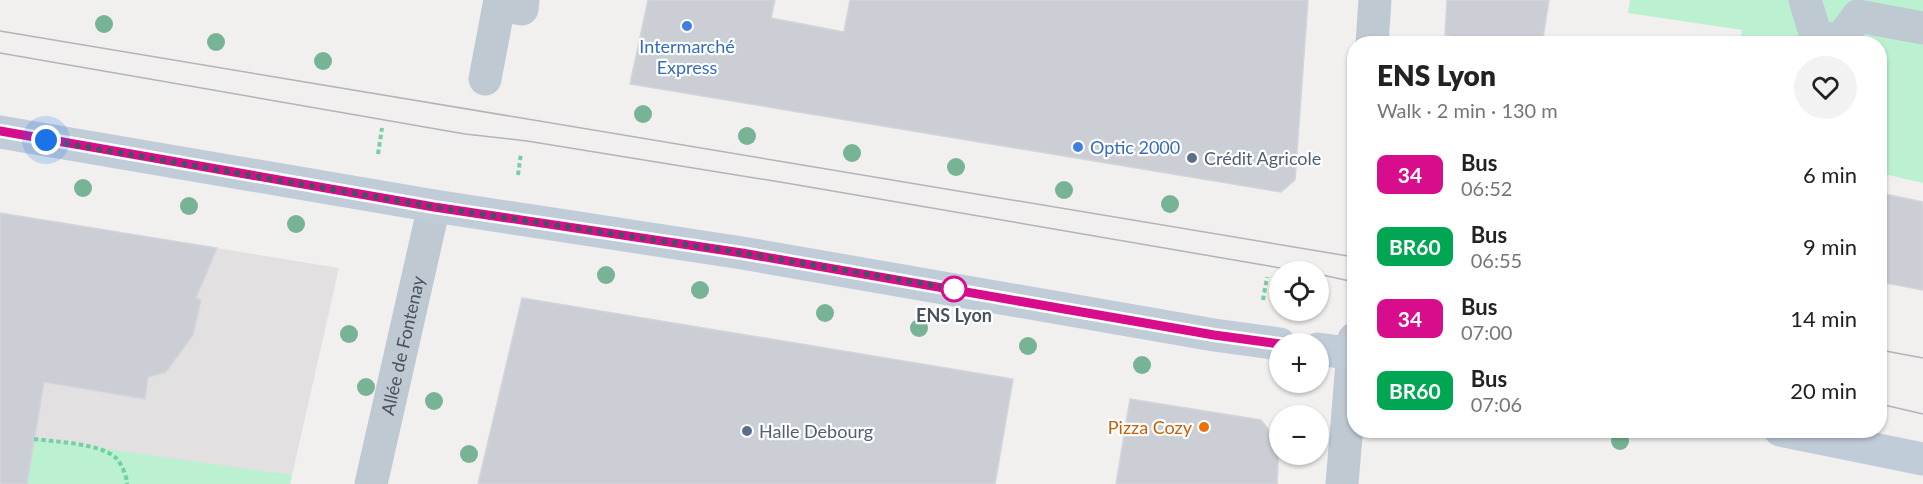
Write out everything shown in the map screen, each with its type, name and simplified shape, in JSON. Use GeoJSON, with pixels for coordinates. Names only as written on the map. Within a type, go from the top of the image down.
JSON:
{"type":"FeatureCollection","features":[{"type":"Feature","properties":{"kind":"street"},"geometry":{"type":"LineString","coordinates":[[485,79],[499,5],[522,9],[524,0]]}},
{"type":"Feature","properties":{"kind":"street"},"geometry":{"type":"LineString","coordinates":[[1373,36],[1375,0]]}},
{"type":"Feature","properties":{"kind":"street"},"geometry":{"type":"LineString","coordinates":[[1805,0],[1816,36]]}},
{"type":"Feature","properties":{"kind":"street"},"geometry":{"type":"LineString","coordinates":[[1843,36],[1858,16],[1923,28]]}},
{"type":"Feature","properties":{"kind":"street"},"geometry":{"type":"LineString","coordinates":[[0,132],[434,207],[742,253],[1214,335],[1269,342]]}},
{"type":"Feature","properties":{"kind":"street","name":"Allée de Fontenay"},"geometry":{"type":"LineString","coordinates":[[371,484],[434,207]]}},
{"type":"Feature","properties":{"kind":"street"},"geometry":{"type":"LineString","coordinates":[[1329,349],[1347,349]]}},
{"type":"Feature","properties":{"kind":"street"},"geometry":{"type":"LineString","coordinates":[[1342,484],[1347,428]]}},
{"type":"Feature","properties":{"kind":"street"},"geometry":{"type":"LineString","coordinates":[[1819,438],[1923,459]]}},
{"type":"Feature","properties":{"kind":"path"},"geometry":{"type":"LineString","coordinates":[[378,155],[382,128]]}},
{"type":"Feature","properties":{"kind":"path"},"geometry":{"type":"LineString","coordinates":[[518,175],[521,153]]}},
{"type":"Feature","properties":{"kind":"path"},"geometry":{"type":"LineString","coordinates":[[1262,305],[1267,277]]}},
{"type":"Feature","properties":{"kind":"path"},"geometry":{"type":"LineString","coordinates":[[34,439],[98,449],[117,459],[127,478],[127,484]]}},
{"type":"Feature","properties":{"kind":"shaded area"},"geometry":{"type":"Polygon","coordinates":[[[0,213],[339,268],[290,484],[0,484],[0,213]]]}},
{"type":"Feature","properties":{"kind":"green space"},"geometry":{"type":"Polygon","coordinates":[[[1630,0],[1923,0],[1923,183],[1887,175],[1887,36],[1741,36],[1742,30],[1628,13],[1630,0]]]}},
{"type":"Feature","properties":{"kind":"green space"},"geometry":{"type":"Polygon","coordinates":[[[34,439],[292,475],[290,484],[27,484],[34,439]]]}},
{"type":"Feature","properties":{"kind":"building"},"geometry":{"type":"Polygon","coordinates":[[[648,0],[775,0],[771,18],[844,32],[850,0],[1308,0],[1295,180],[1281,192],[630,84],[648,0]]]}},
{"type":"Feature","properties":{"kind":"building"},"geometry":{"type":"Polygon","coordinates":[[[1447,0],[1549,0],[1543,36],[1445,35],[1447,0]]]}},
{"type":"Feature","properties":{"kind":"building"},"geometry":{"type":"Polygon","coordinates":[[[1887,194],[1923,202],[1923,290],[1887,283],[1887,194]]]}},
{"type":"Feature","properties":{"kind":"building"},"geometry":{"type":"Polygon","coordinates":[[[0,213],[217,248],[196,298],[201,300],[193,335],[166,372],[148,377],[145,399],[44,382],[27,484],[0,484],[0,213]]]}},
{"type":"Feature","properties":{"kind":"building","name":"Halle Debourg"},"geometry":{"type":"Polygon","coordinates":[[[522,298],[1013,379],[995,484],[478,484],[522,298]]]}},
{"type":"Feature","properties":{"kind":"building"},"geometry":{"type":"Polygon","coordinates":[[[1130,399],[1261,420],[1269,430],[1269,465],[1278,465],[1277,484],[1116,484],[1130,399]]]}},
{"type":"Feature","properties":{"kind":"tram line"},"geometry":{"type":"LineString","coordinates":[[0,31],[1347,256]]}},
{"type":"Feature","properties":{"kind":"tram line"},"geometry":{"type":"LineString","coordinates":[[0,53],[465,134],[527,141],[786,183],[1269,266]]}},
{"type":"Feature","properties":{"kind":"tram line"},"geometry":{"type":"LineString","coordinates":[[1329,276],[1347,280]]}},
{"type":"Feature","properties":{"kind":"tram line"},"geometry":{"type":"LineString","coordinates":[[1887,351],[1923,358]]}},
{"type":"Feature","properties":{"kind":"tram line"},"geometry":{"type":"LineString","coordinates":[[1887,406],[1923,414]]}},
{"type":"Feature","properties":{"kind":"bus line","name":"34"},"geometry":{"type":"LineString","coordinates":[[0,131],[434,207],[742,253],[1269,343]]}},
{"type":"Feature","properties":{"kind":"place","name":"Intermarché Express"},"geometry":{"type":"Point","coordinates":[687,26]}},
{"type":"Feature","properties":{"kind":"place","name":"Optic 2000"},"geometry":{"type":"Point","coordinates":[1078,147]}},
{"type":"Feature","properties":{"kind":"place","name":"Crédit Agricole"},"geometry":{"type":"Point","coordinates":[1192,158]}},
{"type":"Feature","properties":{"kind":"place","name":"ENS Lyon"},"geometry":{"type":"Point","coordinates":[954,289]}},
{"type":"Feature","properties":{"kind":"place","name":"Pizza Cozy"},"geometry":{"type":"Point","coordinates":[1204,427]}},
{"type":"Feature","properties":{"kind":"place","name":"Halle Debourg"},"geometry":{"type":"Point","coordinates":[747,431]}},
{"type":"Feature","properties":{"kind":"route"},"geometry":{"type":"LineString","coordinates":[[46,140],[434,207],[742,253],[954,289]]}}]}
